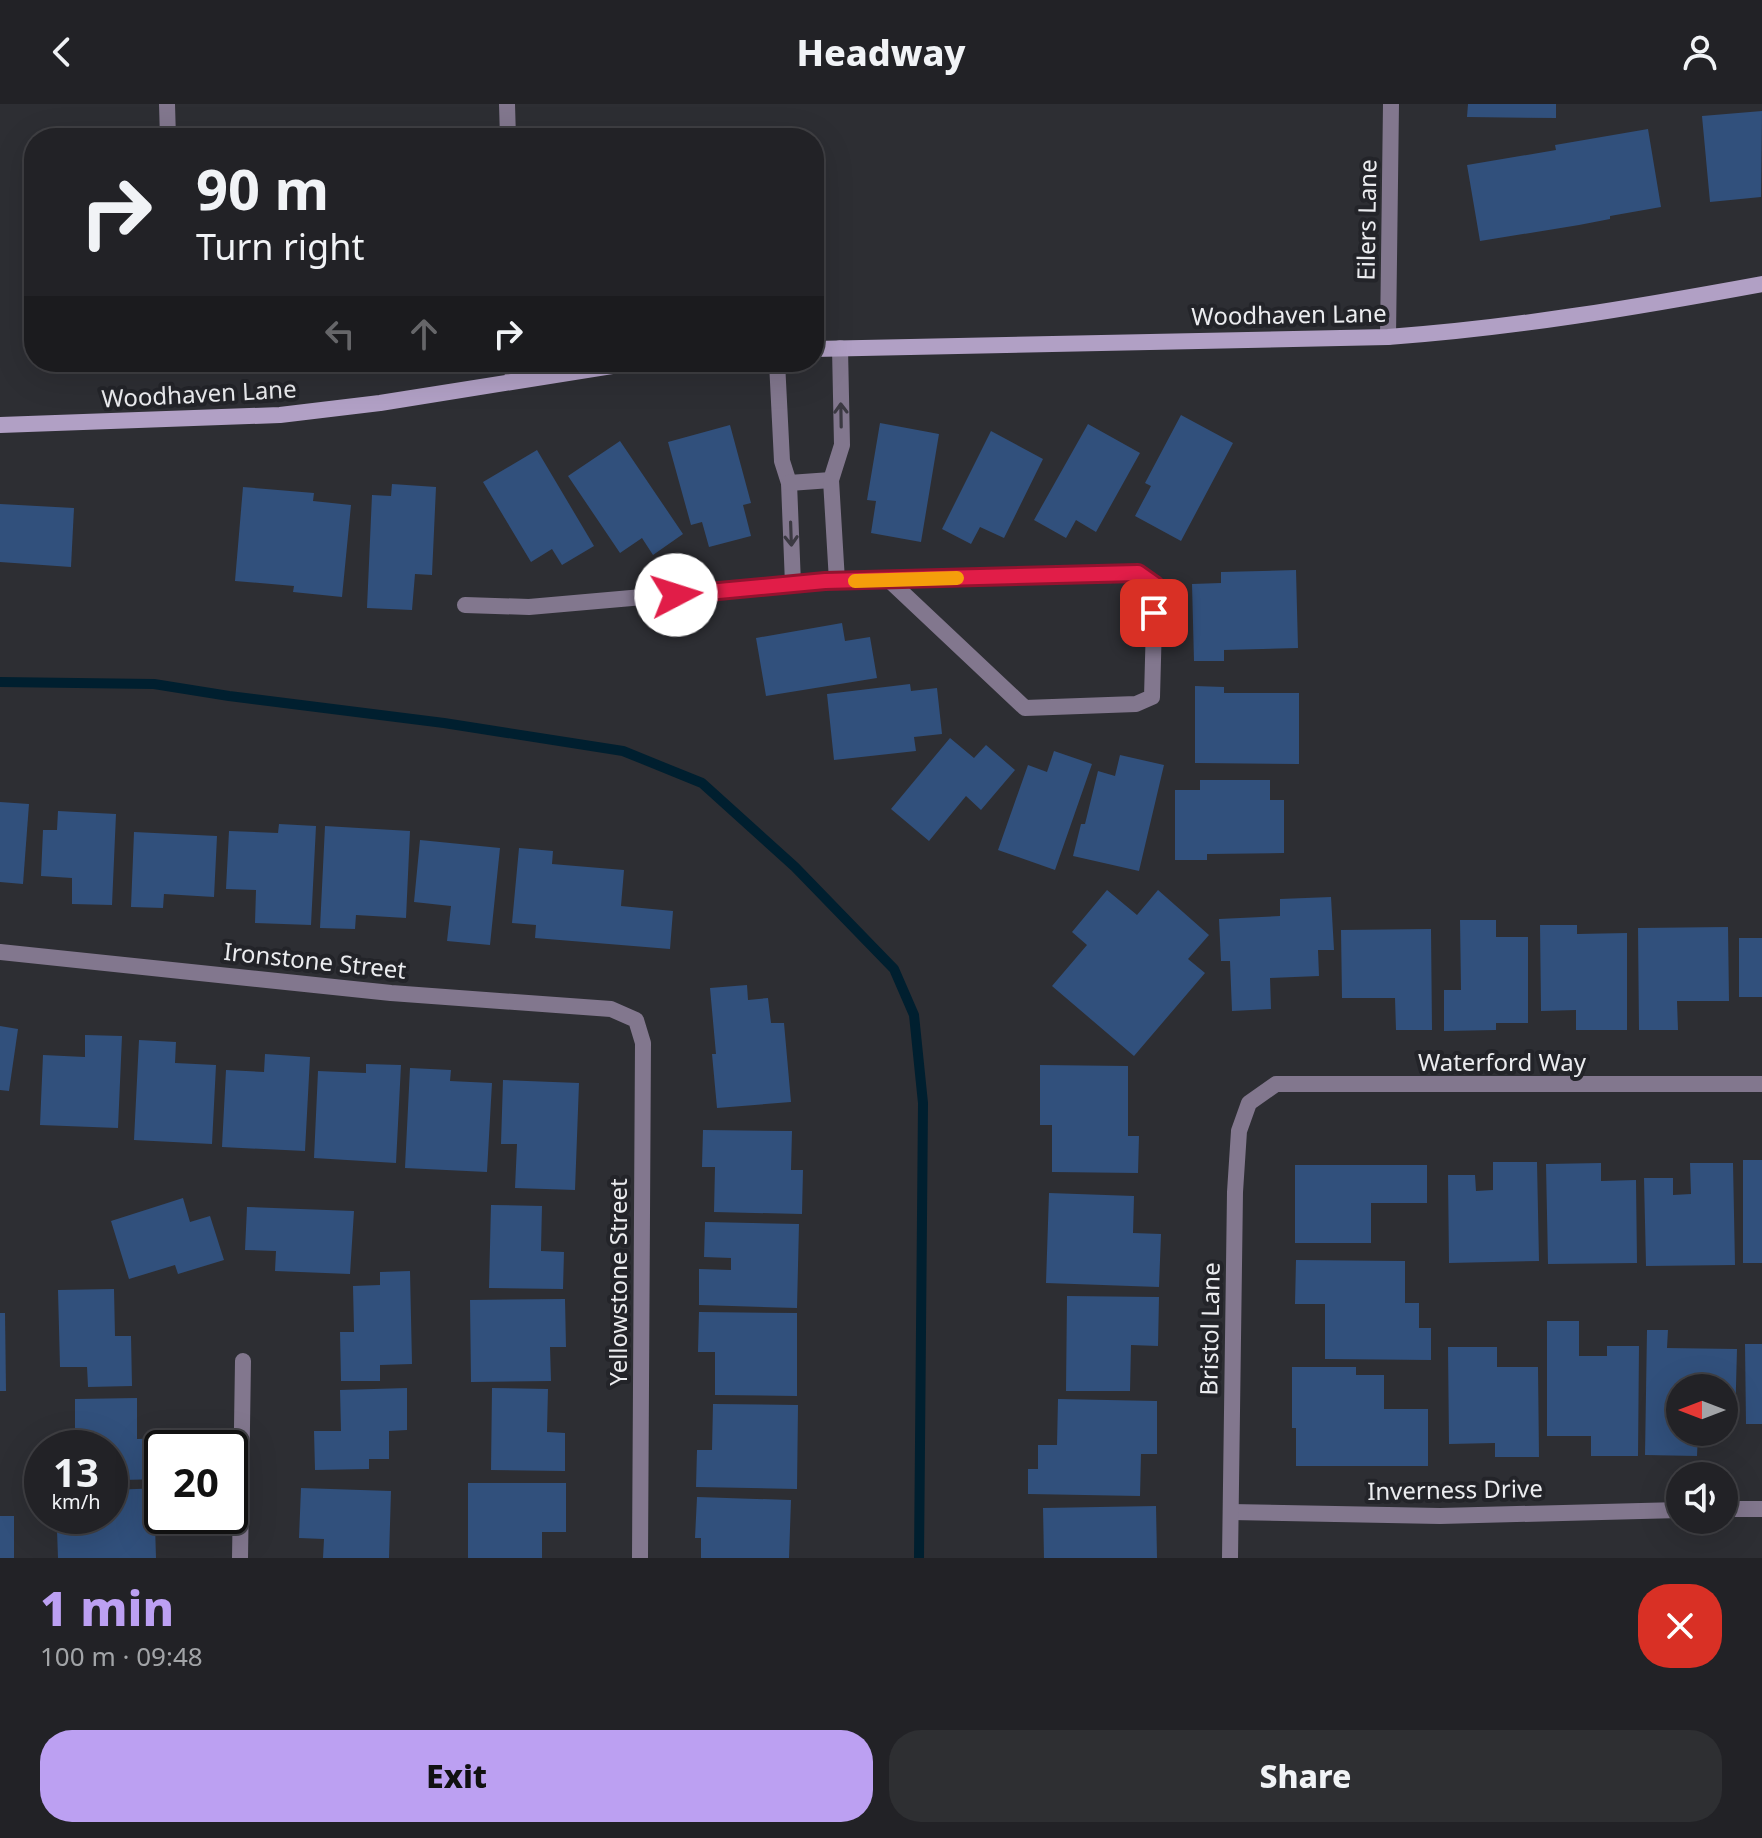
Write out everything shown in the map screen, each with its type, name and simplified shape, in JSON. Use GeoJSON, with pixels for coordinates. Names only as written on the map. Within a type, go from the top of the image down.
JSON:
{"type":"FeatureCollection","features":[{"type":"Feature","properties":{"kind":"street"},"geometry":{"type":"LineString","coordinates":[[167,104],[168,128]]}},
{"type":"Feature","properties":{"kind":"street"},"geometry":{"type":"LineString","coordinates":[[507,104],[508,128]]}},
{"type":"Feature","properties":{"kind":"street","name":"Eilers Lane"},"geometry":{"type":"LineString","coordinates":[[1388,337],[1391,104]]}},
{"type":"Feature","properties":{"kind":"street","name":"Woodhaven Lane"},"geometry":{"type":"LineString","coordinates":[[824,349],[1388,337],[1572,318],[1762,284]]}},
{"type":"Feature","properties":{"kind":"street"},"geometry":{"type":"LineString","coordinates":[[837,581],[831,480],[842,445],[840,348]]}},
{"type":"Feature","properties":{"kind":"street"},"geometry":{"type":"LineString","coordinates":[[513,372],[513,380]]}},
{"type":"Feature","properties":{"kind":"street","name":"Woodhaven Lane"},"geometry":{"type":"LineString","coordinates":[[0,425],[280,415],[380,403],[568,372]]}},
{"type":"Feature","properties":{"kind":"street"},"geometry":{"type":"LineString","coordinates":[[778,372],[782,461],[789,483],[793,584]]}},
{"type":"Feature","properties":{"kind":"street"},"geometry":{"type":"LineString","coordinates":[[789,483],[831,480]]}},
{"type":"Feature","properties":{"kind":"street"},"geometry":{"type":"LineString","coordinates":[[465,605],[529,607],[837,581],[1138,573],[1155,585],[1152,697],[1136,704],[1025,708],[889,580]]}},
{"type":"Feature","properties":{"kind":"street","name":"Ironstone Street"},"geometry":{"type":"LineString","coordinates":[[0,952],[391,993],[611,1009],[624,1015]]}},
{"type":"Feature","properties":{"kind":"street","name":"Yellowstone Street"},"geometry":{"type":"LineString","coordinates":[[624,1015],[636,1020],[643,1043],[640,1558]]}},
{"type":"Feature","properties":{"kind":"street","name":"Waterford Way"},"geometry":{"type":"LineString","coordinates":[[1249,1103],[1276,1084],[1762,1084]]}},
{"type":"Feature","properties":{"kind":"street","name":"Bristol Lane"},"geometry":{"type":"LineString","coordinates":[[1230,1558],[1235,1192],[1239,1131],[1249,1103]]}},
{"type":"Feature","properties":{"kind":"street"},"geometry":{"type":"LineString","coordinates":[[240,1558],[243,1361]]}},
{"type":"Feature","properties":{"kind":"street"},"geometry":{"type":"LineString","coordinates":[[1738,1509],[1762,1509]]}},
{"type":"Feature","properties":{"kind":"street","name":"Inverness Drive"},"geometry":{"type":"LineString","coordinates":[[1231,1512],[1440,1516],[1666,1510]]}},
{"type":"Feature","properties":{"kind":"building"},"geometry":{"type":"Polygon","coordinates":[[[1468,104],[1556,104],[1556,118],[1467,117],[1468,104]]]}},
{"type":"Feature","properties":{"kind":"building"},"geometry":{"type":"Polygon","coordinates":[[[1762,111],[1761,197],[1710,202],[1702,116],[1762,111]]]}},
{"type":"Feature","properties":{"kind":"building"},"geometry":{"type":"Polygon","coordinates":[[[1648,129],[1661,207],[1579,225],[1480,241],[1467,165],[1556,150],[1555,145],[1648,129]]]}},
{"type":"Feature","properties":{"kind":"building"},"geometry":{"type":"Polygon","coordinates":[[[1181,415],[1233,443],[1181,541],[1135,516],[1151,486],[1145,483],[1181,415]]]}},
{"type":"Feature","properties":{"kind":"building"},"geometry":{"type":"Polygon","coordinates":[[[880,423],[939,434],[921,542],[871,533],[876,501],[867,500],[880,423]]]}},
{"type":"Feature","properties":{"kind":"building"},"geometry":{"type":"Polygon","coordinates":[[[1088,424],[1140,453],[1096,532],[1076,520],[1066,538],[1034,520],[1088,424]]]}},
{"type":"Feature","properties":{"kind":"building"},"geometry":{"type":"Polygon","coordinates":[[[730,425],[751,503],[743,505],[751,536],[709,547],[702,522],[691,525],[668,442],[730,425]]]}},
{"type":"Feature","properties":{"kind":"building"},"geometry":{"type":"Polygon","coordinates":[[[991,431],[1043,459],[1004,538],[980,527],[971,544],[942,529],[991,431]]]}},
{"type":"Feature","properties":{"kind":"building"},"geometry":{"type":"Polygon","coordinates":[[[620,441],[683,534],[653,555],[642,538],[620,553],[568,476],[620,441]]]}},
{"type":"Feature","properties":{"kind":"building"},"geometry":{"type":"Polygon","coordinates":[[[537,450],[594,546],[562,565],[552,549],[531,562],[483,482],[537,450]]]}},
{"type":"Feature","properties":{"kind":"building"},"geometry":{"type":"Polygon","coordinates":[[[392,484],[436,487],[432,575],[415,574],[412,610],[367,608],[372,495],[391,496],[392,484]]]}},
{"type":"Feature","properties":{"kind":"building"},"geometry":{"type":"Polygon","coordinates":[[[243,487],[314,493],[313,501],[351,505],[342,597],[293,592],[294,586],[235,581],[243,487]]]}},
{"type":"Feature","properties":{"kind":"building"},"geometry":{"type":"Polygon","coordinates":[[[0,504],[74,508],[71,567],[0,562],[0,504]]]}},
{"type":"Feature","properties":{"kind":"building"},"geometry":{"type":"Polygon","coordinates":[[[1296,570],[1298,648],[1224,650],[1224,661],[1194,661],[1192,584],[1221,583],[1221,572],[1296,570]]]}},
{"type":"Feature","properties":{"kind":"building"},"geometry":{"type":"Polygon","coordinates":[[[842,623],[845,641],[870,637],[877,678],[766,696],[756,638],[842,623]]]}},
{"type":"Feature","properties":{"kind":"building"},"geometry":{"type":"Polygon","coordinates":[[[910,684],[911,691],[937,688],[942,734],[914,737],[916,751],[834,760],[827,694],[910,684]]]}},
{"type":"Feature","properties":{"kind":"building"},"geometry":{"type":"Polygon","coordinates":[[[1195,686],[1224,687],[1224,693],[1299,693],[1299,764],[1195,763],[1195,686]]]}},
{"type":"Feature","properties":{"kind":"building"},"geometry":{"type":"Polygon","coordinates":[[[950,738],[974,758],[986,745],[1015,770],[981,810],[966,796],[929,841],[891,809],[950,738]]]}},
{"type":"Feature","properties":{"kind":"building"},"geometry":{"type":"Polygon","coordinates":[[[1054,751],[1092,764],[1055,870],[998,850],[1028,765],[1047,772],[1054,751]]]}},
{"type":"Feature","properties":{"kind":"building"},"geometry":{"type":"Polygon","coordinates":[[[1120,755],[1164,765],[1139,871],[1073,856],[1081,824],[1085,824],[1098,771],[1115,776],[1120,755]]]}},
{"type":"Feature","properties":{"kind":"building"},"geometry":{"type":"Polygon","coordinates":[[[1200,780],[1270,780],[1270,800],[1284,800],[1284,853],[1207,854],[1207,860],[1175,860],[1175,790],[1200,790],[1200,780]]]}},
{"type":"Feature","properties":{"kind":"building"},"geometry":{"type":"Polygon","coordinates":[[[0,802],[29,804],[23,884],[0,882],[0,802]]]}},
{"type":"Feature","properties":{"kind":"building"},"geometry":{"type":"Polygon","coordinates":[[[58,811],[116,814],[112,905],[72,904],[72,878],[41,876],[43,830],[57,830],[58,811]]]}},
{"type":"Feature","properties":{"kind":"building"},"geometry":{"type":"Polygon","coordinates":[[[279,824],[316,826],[311,925],[255,923],[256,890],[226,889],[229,831],[278,833],[279,824]]]}},
{"type":"Feature","properties":{"kind":"building"},"geometry":{"type":"Polygon","coordinates":[[[325,826],[410,831],[406,918],[356,915],[355,929],[320,928],[325,826]]]}},
{"type":"Feature","properties":{"kind":"building"},"geometry":{"type":"Polygon","coordinates":[[[134,832],[217,836],[214,897],[164,894],[163,908],[131,907],[134,832]]]}},
{"type":"Feature","properties":{"kind":"building"},"geometry":{"type":"Polygon","coordinates":[[[420,840],[500,848],[490,945],[447,941],[451,906],[414,902],[420,840]]]}},
{"type":"Feature","properties":{"kind":"building"},"geometry":{"type":"Polygon","coordinates":[[[519,848],[553,851],[552,864],[624,870],[621,906],[673,911],[670,949],[535,938],[536,925],[512,923],[519,848]]]}},
{"type":"Feature","properties":{"kind":"building"},"geometry":{"type":"Polygon","coordinates":[[[1107,890],[1137,915],[1158,890],[1209,935],[1188,959],[1205,973],[1134,1056],[1052,986],[1087,945],[1072,932],[1107,890]]]}},
{"type":"Feature","properties":{"kind":"building"},"geometry":{"type":"Polygon","coordinates":[[[1331,897],[1334,950],[1318,950],[1319,976],[1270,978],[1271,1009],[1232,1011],[1230,961],[1221,961],[1219,919],[1280,916],[1280,899],[1331,897]]]}},
{"type":"Feature","properties":{"kind":"building"},"geometry":{"type":"Polygon","coordinates":[[[1460,920],[1496,920],[1496,937],[1528,937],[1528,1023],[1496,1023],[1496,1030],[1444,1031],[1444,990],[1461,990],[1460,920]]]}},
{"type":"Feature","properties":{"kind":"building"},"geometry":{"type":"Polygon","coordinates":[[[1540,925],[1577,925],[1577,934],[1627,933],[1627,1030],[1576,1030],[1576,1010],[1541,1011],[1540,925]]]}},
{"type":"Feature","properties":{"kind":"building"},"geometry":{"type":"Polygon","coordinates":[[[1728,927],[1729,1001],[1677,1001],[1678,1030],[1639,1030],[1638,928],[1728,927]]]}},
{"type":"Feature","properties":{"kind":"building"},"geometry":{"type":"Polygon","coordinates":[[[1431,929],[1432,1030],[1396,1030],[1395,998],[1342,998],[1341,930],[1431,929]]]}},
{"type":"Feature","properties":{"kind":"building"},"geometry":{"type":"Polygon","coordinates":[[[1739,938],[1762,938],[1762,997],[1739,997],[1739,938]]]}},
{"type":"Feature","properties":{"kind":"building"},"geometry":{"type":"Polygon","coordinates":[[[747,985],[748,1000],[768,998],[771,1023],[784,1023],[791,1102],[717,1108],[710,988],[747,985]]]}},
{"type":"Feature","properties":{"kind":"building"},"geometry":{"type":"Polygon","coordinates":[[[0,1026],[18,1029],[9,1091],[0,1090],[0,1026]]]}},
{"type":"Feature","properties":{"kind":"building"},"geometry":{"type":"Polygon","coordinates":[[[85,1035],[122,1036],[118,1128],[40,1125],[43,1055],[85,1057],[85,1035]]]}},
{"type":"Feature","properties":{"kind":"building"},"geometry":{"type":"Polygon","coordinates":[[[139,1040],[176,1042],[175,1063],[216,1065],[212,1144],[134,1140],[139,1040]]]}},
{"type":"Feature","properties":{"kind":"building"},"geometry":{"type":"Polygon","coordinates":[[[265,1054],[310,1057],[305,1151],[222,1147],[226,1070],[264,1072],[265,1054]]]}},
{"type":"Feature","properties":{"kind":"building"},"geometry":{"type":"Polygon","coordinates":[[[366,1064],[401,1065],[396,1163],[314,1158],[318,1071],[366,1073],[366,1064]]]}},
{"type":"Feature","properties":{"kind":"building"},"geometry":{"type":"Polygon","coordinates":[[[1040,1065],[1128,1066],[1128,1136],[1139,1136],[1138,1173],[1052,1172],[1052,1125],[1040,1125],[1040,1065]]]}},
{"type":"Feature","properties":{"kind":"building"},"geometry":{"type":"Polygon","coordinates":[[[410,1068],[451,1070],[450,1081],[492,1083],[487,1172],[405,1168],[410,1068]]]}},
{"type":"Feature","properties":{"kind":"building"},"geometry":{"type":"Polygon","coordinates":[[[503,1080],[579,1083],[575,1190],[515,1188],[517,1144],[501,1144],[503,1080]]]}},
{"type":"Feature","properties":{"kind":"building"},"geometry":{"type":"Polygon","coordinates":[[[703,1130],[792,1131],[791,1170],[803,1170],[802,1214],[714,1212],[715,1167],[702,1167],[703,1130]]]}},
{"type":"Feature","properties":{"kind":"building"},"geometry":{"type":"Polygon","coordinates":[[[1743,1160],[1762,1160],[1762,1263],[1743,1263],[1743,1160]]]}},
{"type":"Feature","properties":{"kind":"building"},"geometry":{"type":"Polygon","coordinates":[[[1493,1162],[1537,1162],[1539,1261],[1449,1263],[1448,1175],[1475,1175],[1476,1191],[1493,1190],[1493,1162]]]}},
{"type":"Feature","properties":{"kind":"building"},"geometry":{"type":"Polygon","coordinates":[[[1601,1163],[1601,1181],[1636,1180],[1637,1263],[1548,1264],[1546,1164],[1601,1163]]]}},
{"type":"Feature","properties":{"kind":"building"},"geometry":{"type":"Polygon","coordinates":[[[1690,1163],[1733,1163],[1735,1265],[1646,1266],[1644,1178],[1673,1178],[1673,1195],[1691,1194],[1690,1163]]]}},
{"type":"Feature","properties":{"kind":"building"},"geometry":{"type":"Polygon","coordinates":[[[1295,1165],[1427,1165],[1427,1203],[1371,1203],[1371,1243],[1295,1243],[1295,1165]]]}},
{"type":"Feature","properties":{"kind":"building"},"geometry":{"type":"Polygon","coordinates":[[[1049,1193],[1134,1196],[1133,1233],[1161,1234],[1159,1287],[1046,1283],[1049,1193]]]}},
{"type":"Feature","properties":{"kind":"building"},"geometry":{"type":"Polygon","coordinates":[[[183,1198],[190,1222],[210,1216],[224,1260],[178,1274],[175,1265],[129,1279],[111,1221],[183,1198]]]}},
{"type":"Feature","properties":{"kind":"building"},"geometry":{"type":"Polygon","coordinates":[[[491,1205],[542,1206],[541,1251],[564,1252],[563,1289],[489,1288],[491,1205]]]}},
{"type":"Feature","properties":{"kind":"building"},"geometry":{"type":"Polygon","coordinates":[[[247,1207],[354,1211],[350,1274],[275,1271],[276,1251],[245,1250],[247,1207]]]}},
{"type":"Feature","properties":{"kind":"building"},"geometry":{"type":"Polygon","coordinates":[[[705,1222],[799,1224],[797,1308],[699,1305],[699,1269],[731,1270],[731,1258],[704,1257],[705,1222]]]}},
{"type":"Feature","properties":{"kind":"building"},"geometry":{"type":"Polygon","coordinates":[[[1296,1260],[1405,1261],[1405,1303],[1419,1303],[1419,1328],[1431,1328],[1431,1360],[1325,1359],[1325,1304],[1295,1304],[1296,1260]]]}},
{"type":"Feature","properties":{"kind":"building"},"geometry":{"type":"Polygon","coordinates":[[[410,1271],[412,1364],[380,1365],[380,1381],[341,1381],[340,1332],[354,1332],[353,1286],[380,1285],[380,1272],[410,1271]]]}},
{"type":"Feature","properties":{"kind":"building"},"geometry":{"type":"Polygon","coordinates":[[[114,1289],[115,1336],[131,1336],[132,1386],[88,1387],[87,1367],[60,1367],[58,1290],[114,1289]]]}},
{"type":"Feature","properties":{"kind":"building"},"geometry":{"type":"Polygon","coordinates":[[[1067,1296],[1159,1297],[1158,1346],[1131,1345],[1130,1391],[1066,1391],[1067,1296]]]}},
{"type":"Feature","properties":{"kind":"building"},"geometry":{"type":"Polygon","coordinates":[[[565,1299],[566,1347],[550,1347],[551,1381],[471,1382],[470,1300],[565,1299]]]}},
{"type":"Feature","properties":{"kind":"building"},"geometry":{"type":"Polygon","coordinates":[[[699,1312],[797,1313],[797,1396],[715,1395],[715,1352],[698,1352],[699,1312]]]}},
{"type":"Feature","properties":{"kind":"building"},"geometry":{"type":"Polygon","coordinates":[[[0,1313],[5,1313],[6,1391],[0,1391],[0,1313]]]}},
{"type":"Feature","properties":{"kind":"building"},"geometry":{"type":"Polygon","coordinates":[[[1547,1321],[1579,1321],[1579,1356],[1607,1356],[1607,1346],[1639,1346],[1638,1456],[1591,1456],[1591,1436],[1547,1436],[1547,1321]]]}},
{"type":"Feature","properties":{"kind":"building"},"geometry":{"type":"Polygon","coordinates":[[[1647,1330],[1668,1330],[1667,1348],[1737,1349],[1736,1374],[1666,1374],[1666,1446],[1697,1446],[1697,1456],[1645,1455],[1647,1330]]]}},
{"type":"Feature","properties":{"kind":"building"},"geometry":{"type":"Polygon","coordinates":[[[1745,1344],[1762,1344],[1762,1424],[1746,1424],[1745,1344]]]}},
{"type":"Feature","properties":{"kind":"building"},"geometry":{"type":"Polygon","coordinates":[[[1448,1347],[1497,1347],[1497,1367],[1538,1367],[1539,1457],[1495,1457],[1495,1443],[1449,1444],[1448,1347]]]}},
{"type":"Feature","properties":{"kind":"building"},"geometry":{"type":"Polygon","coordinates":[[[1292,1367],[1356,1367],[1356,1375],[1384,1375],[1384,1409],[1428,1409],[1428,1466],[1296,1466],[1296,1428],[1292,1428],[1292,1367]]]}},
{"type":"Feature","properties":{"kind":"building"},"geometry":{"type":"Polygon","coordinates":[[[407,1388],[407,1430],[389,1431],[389,1459],[369,1459],[369,1469],[315,1470],[314,1431],[341,1431],[340,1390],[407,1388]]]}},
{"type":"Feature","properties":{"kind":"building"},"geometry":{"type":"Polygon","coordinates":[[[492,1388],[548,1389],[547,1432],[565,1433],[565,1471],[491,1470],[492,1388]]]}},
{"type":"Feature","properties":{"kind":"building"},"geometry":{"type":"Polygon","coordinates":[[[137,1398],[137,1439],[144,1439],[144,1479],[128,1480],[128,1430],[75,1430],[75,1399],[137,1398]]]}},
{"type":"Feature","properties":{"kind":"building"},"geometry":{"type":"Polygon","coordinates":[[[1058,1399],[1157,1401],[1157,1454],[1141,1454],[1140,1496],[1028,1494],[1028,1469],[1038,1469],[1038,1445],[1057,1445],[1058,1399]]]}},
{"type":"Feature","properties":{"kind":"building"},"geometry":{"type":"Polygon","coordinates":[[[713,1404],[798,1405],[797,1489],[696,1487],[697,1450],[712,1450],[713,1404]]]}},
{"type":"Feature","properties":{"kind":"building"},"geometry":{"type":"Polygon","coordinates":[[[468,1483],[566,1483],[566,1532],[542,1532],[542,1558],[468,1558],[468,1483]]]}},
{"type":"Feature","properties":{"kind":"building"},"geometry":{"type":"Polygon","coordinates":[[[301,1488],[391,1491],[389,1558],[323,1558],[324,1539],[299,1538],[301,1488]]]}},
{"type":"Feature","properties":{"kind":"building"},"geometry":{"type":"Polygon","coordinates":[[[128,1489],[144,1489],[144,1534],[155,1534],[156,1558],[58,1558],[57,1534],[128,1534],[128,1489]]]}},
{"type":"Feature","properties":{"kind":"building"},"geometry":{"type":"Polygon","coordinates":[[[697,1497],[791,1500],[789,1558],[701,1558],[701,1538],[695,1538],[697,1497]]]}},
{"type":"Feature","properties":{"kind":"building"},"geometry":{"type":"Polygon","coordinates":[[[1156,1506],[1157,1558],[1044,1558],[1043,1508],[1156,1506]]]}},
{"type":"Feature","properties":{"kind":"building"},"geometry":{"type":"Polygon","coordinates":[[[0,1516],[14,1516],[14,1558],[0,1558],[0,1516]]]}},
{"type":"Feature","properties":{"kind":"waterway"},"geometry":{"type":"LineString","coordinates":[[0,682],[154,684],[444,723],[623,751],[702,783],[795,867],[894,969],[914,1015],[923,1103],[919,1558]]}},
{"type":"Feature","properties":{"kind":"slow traffic"},"geometry":{"type":"LineString","coordinates":[[855,581],[957,578]]}},
{"type":"Feature","properties":{"kind":"route"},"geometry":{"type":"LineString","coordinates":[[676,595],[825,581],[1138,573],[1155,585],[1154,613]]}}]}
